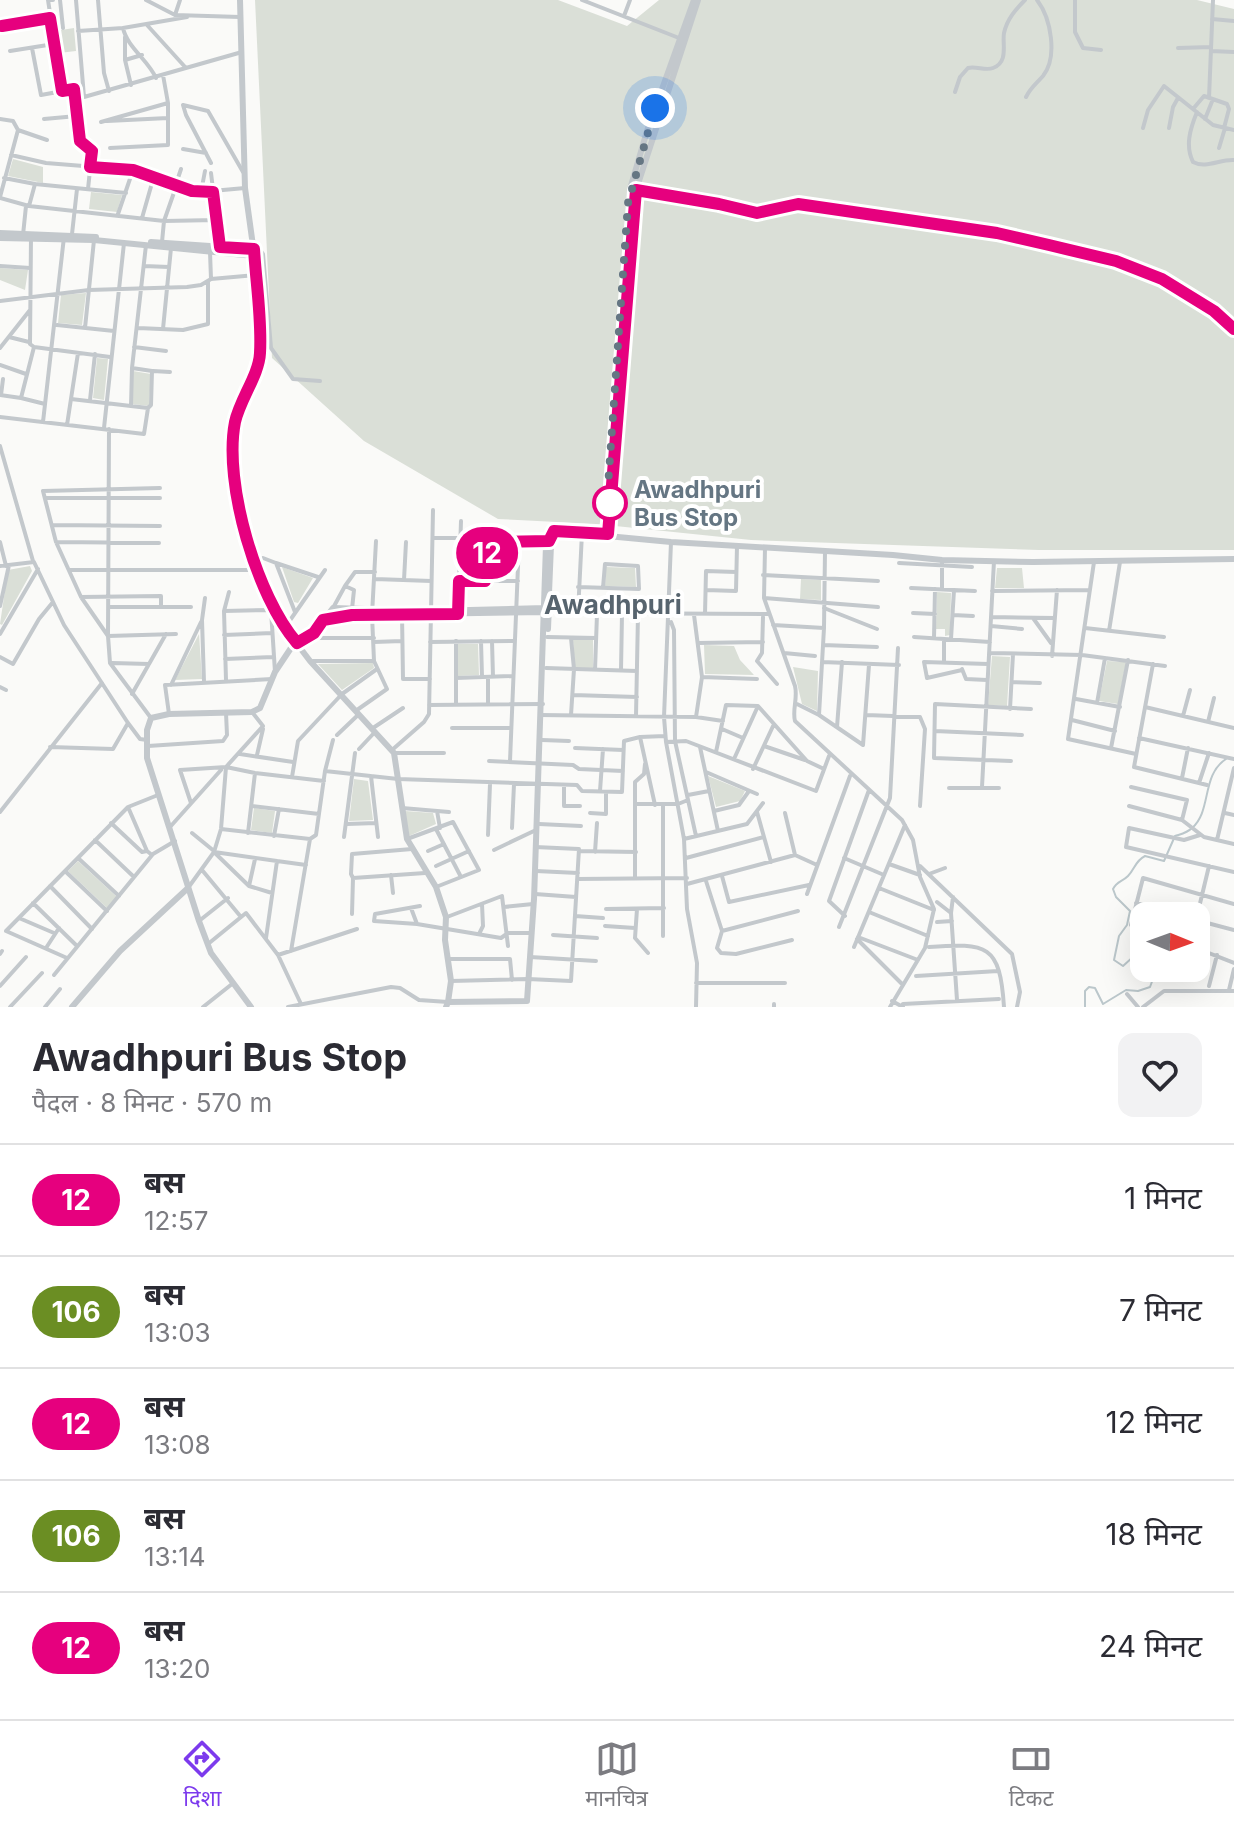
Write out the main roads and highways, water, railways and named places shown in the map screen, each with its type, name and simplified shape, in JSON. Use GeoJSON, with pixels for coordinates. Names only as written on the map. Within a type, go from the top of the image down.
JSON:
{"type":"FeatureCollection","features":[{"type":"Feature","properties":{"kind":"waterway"},"geometry":{"type":"LineString","coordinates":[[1130,911],[1116,897],[1113,889],[1116,884],[1128,876],[1145,856],[1164,861],[1175,836],[1188,831],[1198,821],[1213,774],[1226,759]]}},
{"type":"Feature","properties":{"kind":"waterway"},"geometry":{"type":"LineString","coordinates":[[1130,911],[1127,925],[1119,936],[1114,960],[1123,966],[1130,960]]}},
{"type":"Feature","properties":{"kind":"waterway"},"geometry":{"type":"LineString","coordinates":[[1085,1007],[1085,991],[1089,987],[1095,988],[1103,1004],[1126,990],[1138,991],[1150,987],[1152,982]]}},
{"type":"Feature","properties":{"kind":"place","name":"Awadhpuri Bus Stop"},"geometry":{"type":"Point","coordinates":[610,503]}},
{"type":"Feature","properties":{"kind":"district","name":"Awadhpuri"},"geometry":{"type":"Point","coordinates":[613,604]}}]}
